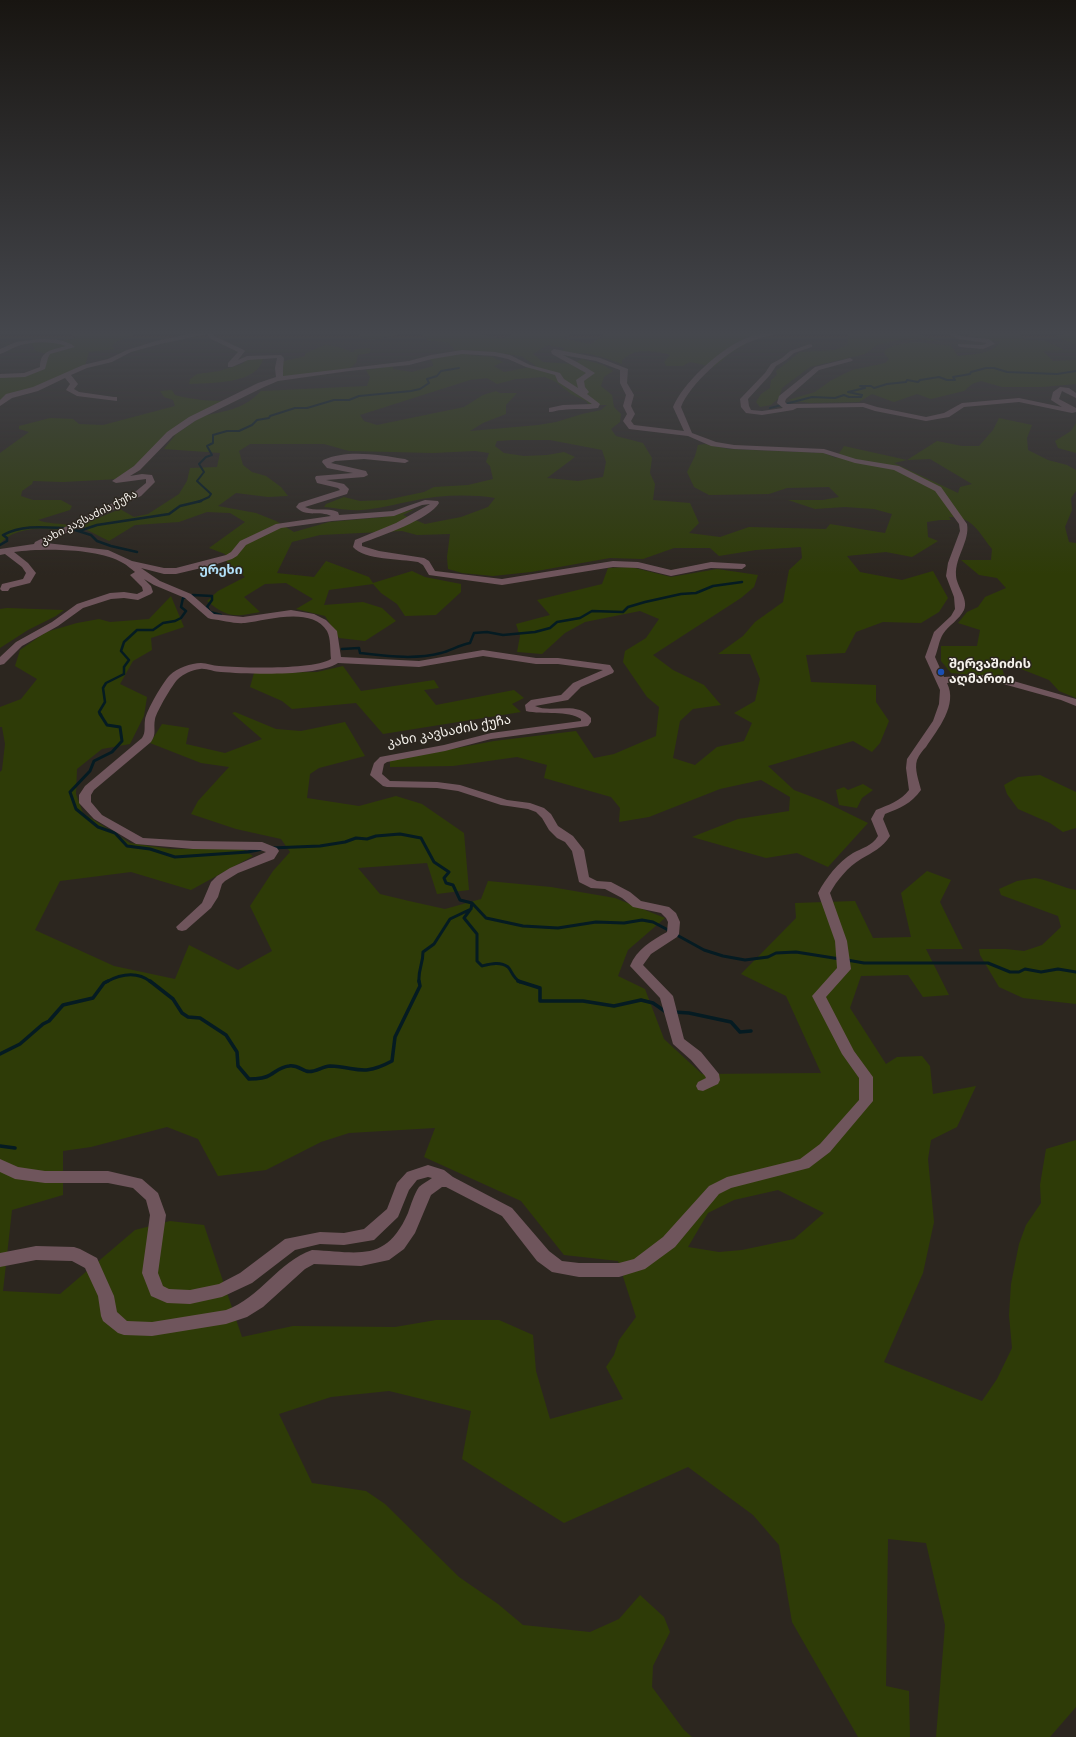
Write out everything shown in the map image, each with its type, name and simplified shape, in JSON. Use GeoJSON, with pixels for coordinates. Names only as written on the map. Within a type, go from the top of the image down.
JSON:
{"type":"FeatureCollection","features":[{"type":"Feature","properties":{"kind":"street","name":"კახი კავსაძის ქუჩა"},"geometry":{"type":"LineString","coordinates":[[31,547],[138,494],[149,485],[150,479],[146,476],[116,481],[137,468],[170,434],[192,419],[204,413]]}},
{"type":"Feature","properties":{"kind":"street"},"geometry":{"type":"LineString","coordinates":[[0,1165],[15,1173],[45,1178],[108,1177],[137,1183],[153,1197],[158,1215],[150,1273],[157,1291],[167,1296],[190,1297],[222,1290],[246,1278],[291,1244],[320,1238],[344,1239],[368,1235],[393,1213],[402,1187],[412,1176],[428,1171],[439,1174],[448,1181],[507,1212],[543,1256],[558,1266],[579,1270],[619,1270],[639,1264],[669,1242],[714,1190],[726,1183],[804,1164],[825,1148],[866,1101],[866,1077],[849,1054],[819,996],[844,969],[841,941],[824,894],[828,885],[856,856],[880,844],[884,836],[877,818],[880,812],[900,804],[910,797],[914,790],[911,768],[912,760],[935,726],[944,704],[945,690],[930,657],[936,637],[954,618],[960,608],[959,597],[951,576],[952,563],[964,529],[963,524],[938,489],[896,468],[855,461],[832,452],[734,447],[714,444],[689,434],[632,427],[627,421],[631,413]]}},
{"type":"Feature","properties":{"kind":"street"},"geometry":{"type":"LineString","coordinates":[[680,413],[689,434]]}},
{"type":"Feature","properties":{"kind":"street"},"geometry":{"type":"LineString","coordinates":[[754,413],[765,413]]}},
{"type":"Feature","properties":{"kind":"street"},"geometry":{"type":"LineString","coordinates":[[896,413],[926,419],[949,413]]}},
{"type":"Feature","properties":{"kind":"street"},"geometry":{"type":"LineString","coordinates":[[332,518],[336,517],[334,513],[308,511],[300,507],[344,492],[346,489],[341,486],[320,481],[319,478],[364,475],[363,473],[330,466],[326,462],[340,458],[360,457],[405,461]]}},
{"type":"Feature","properties":{"kind":"street","name":"კახი კავსაძის ქუჩა"},"geometry":{"type":"LineString","coordinates":[[129,563],[164,571],[176,571],[211,563],[229,557],[234,554],[244,543],[279,526],[332,518],[403,511],[426,501],[435,503],[432,508],[400,525],[358,542],[357,547],[362,550],[378,554],[421,560],[426,563],[432,573],[488,581],[513,581],[613,564],[638,565],[671,573],[711,565],[742,566]]}},
{"type":"Feature","properties":{"kind":"street","name":"კახი კავსაძის ქუჩა"},"geometry":{"type":"LineString","coordinates":[[4,552],[31,547],[64,547],[97,551],[113,555],[129,563],[157,583],[188,596],[211,616],[243,620],[291,613],[311,616],[323,622],[332,631],[336,660]]}},
{"type":"Feature","properties":{"kind":"street"},"geometry":{"type":"LineString","coordinates":[[4,552],[25,565],[31,573],[28,581],[5,586],[5,589]]}},
{"type":"Feature","properties":{"kind":"street"},"geometry":{"type":"LineString","coordinates":[[0,662],[18,644],[55,624],[80,606],[110,596],[124,595],[138,597],[148,592],[146,586],[136,577],[129,563]]}},
{"type":"Feature","properties":{"kind":"street","name":"კახი კავსაძის ქუჩა"},"geometry":{"type":"LineString","coordinates":[[182,927],[208,904],[214,895],[217,882],[250,863],[270,856],[273,851],[262,846],[193,845],[140,841],[98,816],[85,802],[85,795],[89,788],[147,740],[150,734],[150,719],[165,689],[174,677],[185,670],[201,666],[218,669],[242,670],[309,669],[328,665],[336,660],[394,664],[419,664],[483,653],[536,661],[558,661],[606,667],[609,671],[577,685],[564,698],[535,702],[530,705],[530,708],[535,711],[561,711],[583,714],[586,718],[586,722],[584,724],[490,736],[445,748],[384,759],[379,763],[376,774],[387,784],[437,785],[460,788],[505,803],[530,806],[540,810],[547,816],[553,828],[561,835],[570,839],[578,850],[583,879],[595,885],[607,885],[626,895],[637,904],[665,910],[672,916],[674,922],[673,934],[650,949],[637,960],[636,966],[666,996],[678,1041],[696,1056],[712,1074],[713,1080],[704,1086]]}},
{"type":"Feature","properties":{"kind":"street"},"geometry":{"type":"LineString","coordinates":[[941,680],[975,678],[996,679],[1065,698],[1076,703]]}},
{"type":"Feature","properties":{"kind":"street"},"geometry":{"type":"LineString","coordinates":[[0,1260],[36,1253],[74,1254],[91,1263],[106,1296],[109,1316],[124,1328],[152,1329],[226,1317],[241,1312],[257,1302],[299,1264],[312,1257],[361,1259],[383,1255],[398,1244],[409,1228],[425,1192],[439,1181],[448,1181]]}},
{"type":"Feature","properties":{"kind":"green space"},"geometry":{"type":"Polygon","coordinates":[[[148,413],[207,413],[156,448],[119,479],[63,482],[33,481],[32,484],[22,491],[21,496],[33,500],[61,500],[72,506],[70,510],[38,520],[73,526],[62,529],[27,530],[9,536],[0,544],[0,453],[29,432],[19,429],[19,426],[50,418],[73,419],[79,424],[103,425],[148,413]]]}},
{"type":"Feature","properties":{"kind":"green space"},"geometry":{"type":"Polygon","coordinates":[[[218,413],[366,413],[360,415],[364,421],[377,425],[435,413],[506,413],[483,423],[470,431],[538,425],[556,422],[586,413],[620,413],[620,422],[611,429],[616,436],[643,443],[652,458],[650,473],[655,484],[653,500],[690,503],[699,523],[689,533],[720,537],[749,527],[826,529],[830,524],[885,533],[892,514],[874,509],[845,507],[815,509],[788,500],[823,500],[839,497],[829,487],[787,488],[769,494],[709,495],[694,487],[687,472],[695,456],[698,445],[705,444],[729,449],[824,453],[836,458],[844,446],[907,460],[937,441],[962,446],[979,446],[993,430],[999,418],[1032,425],[1027,438],[1028,450],[1048,460],[1067,465],[1076,470],[1076,491],[1071,498],[1072,510],[1065,527],[1069,542],[1076,543],[1076,698],[1059,691],[1049,680],[1016,667],[1002,668],[1005,678],[951,673],[941,661],[941,646],[977,646],[980,630],[958,623],[967,612],[978,607],[985,597],[1006,588],[997,578],[979,575],[961,560],[991,560],[992,549],[970,522],[957,517],[949,517],[951,520],[927,522],[928,537],[938,541],[912,557],[886,552],[847,556],[860,572],[902,580],[933,571],[948,598],[939,612],[921,623],[883,622],[856,632],[845,653],[806,655],[811,682],[876,685],[876,702],[889,721],[880,743],[872,752],[853,741],[768,766],[794,790],[823,801],[868,823],[828,867],[797,853],[766,858],[692,837],[738,819],[789,811],[790,797],[761,780],[720,789],[649,817],[619,822],[620,808],[611,797],[544,778],[547,765],[517,757],[453,766],[390,767],[390,761],[494,741],[576,731],[594,758],[614,754],[656,736],[659,707],[647,697],[623,662],[625,651],[646,638],[659,619],[640,611],[585,622],[565,633],[542,654],[517,652],[520,636],[516,624],[550,615],[537,600],[602,584],[608,568],[631,567],[671,577],[717,569],[758,575],[754,587],[741,598],[653,655],[673,670],[704,685],[721,705],[693,709],[680,721],[673,758],[695,765],[717,747],[744,741],[752,723],[734,713],[755,701],[760,679],[750,654],[718,654],[743,636],[755,622],[783,602],[789,570],[802,558],[801,547],[756,550],[719,556],[710,548],[674,548],[643,559],[610,558],[531,572],[493,576],[462,573],[448,569],[447,557],[450,534],[417,535],[402,531],[320,535],[292,542],[277,573],[314,577],[326,561],[369,577],[373,583],[412,571],[425,577],[461,584],[461,592],[436,615],[405,616],[397,604],[381,593],[373,584],[329,590],[324,605],[363,602],[382,608],[396,621],[365,641],[339,638],[325,616],[296,609],[313,599],[286,583],[265,584],[244,597],[260,612],[244,615],[232,615],[220,611],[207,601],[218,591],[245,577],[227,563],[225,554],[209,548],[245,522],[230,513],[207,512],[179,522],[135,525],[109,541],[79,526],[120,509],[134,517],[148,514],[179,494],[187,481],[190,468],[217,467],[220,453],[164,449],[177,433],[204,414],[208,415],[218,413]],[[550,440],[497,441],[495,446],[504,453],[524,456],[547,455],[564,452],[575,457],[547,478],[578,481],[603,477],[606,462],[602,450],[550,440]],[[250,444],[239,451],[243,465],[252,472],[266,476],[281,487],[288,496],[268,497],[236,493],[218,506],[256,513],[276,521],[294,532],[329,522],[384,517],[415,509],[403,515],[425,524],[461,517],[488,507],[495,498],[475,496],[443,496],[381,508],[361,510],[324,507],[326,504],[344,497],[360,501],[386,500],[424,492],[434,487],[468,485],[493,479],[490,466],[486,462],[489,453],[475,451],[433,453],[349,451],[324,444],[250,444]],[[930,459],[907,460],[894,463],[958,493],[960,487],[972,484],[930,459]]]}},
{"type":"Feature","properties":{"kind":"green space"},"geometry":{"type":"Polygon","coordinates":[[[1076,423],[1076,453],[1058,448],[1055,441],[1071,431],[1076,423]]]}},
{"type":"Feature","properties":{"kind":"green space"},"geometry":{"type":"Polygon","coordinates":[[[171,596],[184,627],[151,638],[152,650],[133,661],[120,684],[147,697],[144,716],[130,744],[102,749],[77,769],[76,794],[83,813],[130,843],[171,849],[242,849],[253,856],[191,890],[131,872],[60,881],[35,930],[114,966],[175,979],[189,945],[238,970],[272,951],[250,906],[273,871],[290,852],[281,839],[236,829],[191,814],[198,801],[229,767],[201,763],[150,743],[162,724],[189,728],[186,744],[225,753],[262,739],[232,713],[235,712],[276,729],[301,731],[345,722],[365,756],[319,768],[310,774],[307,798],[359,806],[396,796],[422,804],[464,833],[469,890],[437,894],[427,863],[358,868],[380,894],[445,909],[481,899],[488,881],[551,887],[615,898],[665,918],[628,950],[618,976],[645,989],[664,1039],[702,1074],[821,1073],[786,996],[741,974],[796,918],[795,903],[855,901],[873,938],[911,937],[901,893],[927,871],[951,880],[940,902],[963,949],[926,949],[949,995],[923,997],[908,975],[861,976],[850,1008],[886,1064],[897,1057],[922,1056],[930,1066],[933,1094],[976,1086],[957,1127],[931,1140],[928,1159],[934,1222],[923,1273],[884,1362],[982,1401],[997,1379],[1012,1348],[1009,1315],[1011,1284],[1019,1244],[1026,1225],[1041,1203],[1040,1185],[1046,1149],[1076,1140],[1076,1707],[1050,1737],[936,1737],[945,1625],[926,1543],[888,1539],[886,1686],[909,1691],[910,1737],[858,1737],[792,1622],[779,1545],[753,1515],[688,1467],[564,1523],[462,1459],[471,1411],[389,1391],[331,1397],[279,1414],[312,1483],[366,1491],[385,1504],[459,1577],[498,1604],[523,1625],[590,1632],[619,1619],[640,1595],[664,1617],[670,1632],[653,1666],[652,1687],[684,1730],[692,1737],[0,1737],[0,772],[2,770],[5,744],[2,727],[0,727],[0,707],[21,699],[37,679],[15,666],[20,650],[46,632],[77,623],[99,619],[110,622],[149,619],[171,596]],[[167,1127],[91,1147],[63,1151],[63,1195],[12,1210],[3,1291],[60,1294],[135,1230],[170,1221],[204,1225],[242,1337],[293,1326],[395,1327],[436,1320],[499,1320],[533,1335],[536,1371],[550,1419],[623,1399],[606,1367],[614,1355],[619,1340],[636,1317],[618,1261],[564,1255],[521,1201],[424,1157],[435,1128],[349,1133],[321,1142],[266,1170],[218,1176],[198,1139],[167,1127]],[[778,1190],[734,1200],[708,1213],[688,1247],[719,1252],[742,1250],[794,1239],[824,1213],[778,1190]]]}},
{"type":"Feature","properties":{"kind":"green space"},"geometry":{"type":"Polygon","coordinates":[[[0,609],[64,610],[0,648],[0,609]]]}},
{"type":"Feature","properties":{"kind":"green space"},"geometry":{"type":"Polygon","coordinates":[[[343,666],[361,691],[434,680],[439,688],[424,690],[436,705],[514,690],[524,698],[512,704],[521,712],[383,734],[356,703],[292,709],[282,701],[250,687],[254,673],[317,672],[343,666]]]}},
{"type":"Feature","properties":{"kind":"green space"},"geometry":{"type":"Polygon","coordinates":[[[1040,775],[1076,792],[1076,828],[1063,832],[1050,823],[1018,809],[1007,794],[1004,785],[1018,777],[1040,775]]]}},
{"type":"Feature","properties":{"kind":"green space"},"geometry":{"type":"Polygon","coordinates":[[[863,784],[873,790],[862,798],[857,808],[839,805],[836,790],[844,787],[848,790],[863,784]]]}},
{"type":"Feature","properties":{"kind":"green space"},"geometry":{"type":"Polygon","coordinates":[[[1035,878],[1076,890],[1076,1004],[1023,998],[999,987],[980,955],[979,949],[1024,951],[1042,945],[1061,927],[1058,916],[1001,895],[999,889],[1017,881],[1035,878]]]}},
{"type":"Feature","properties":{"kind":"waterway"},"geometry":{"type":"LineString","coordinates":[[199,501],[209,497],[211,494],[197,481],[204,472],[199,464],[206,457],[212,455],[207,446],[213,443],[213,435],[227,431],[239,431],[252,425],[257,420],[269,418],[270,416],[279,413]]}},
{"type":"Feature","properties":{"kind":"waterway"},"geometry":{"type":"LineString","coordinates":[[79,531],[97,525],[169,514],[180,506],[199,501]]}},
{"type":"Feature","properties":{"kind":"waterway"},"geometry":{"type":"LineString","coordinates":[[0,545],[7,541],[7,538],[3,535],[17,530],[32,527],[63,528]]}},
{"type":"Feature","properties":{"kind":"waterway"},"geometry":{"type":"LineString","coordinates":[[72,529],[91,535],[97,541],[111,546],[137,552]]}},
{"type":"Feature","properties":{"kind":"waterway"},"geometry":{"type":"LineString","coordinates":[[342,649],[359,648],[360,653],[390,656],[411,657],[431,655],[470,643],[474,633],[487,632],[503,635],[535,632],[550,628],[557,622],[580,618],[592,611],[623,612],[628,607],[645,602],[681,594],[696,593],[713,586],[742,582]]}},
{"type":"Feature","properties":{"kind":"waterway"},"geometry":{"type":"LineString","coordinates":[[101,715],[99,712],[105,702],[103,688],[106,683],[124,674],[124,667],[129,660],[121,651],[124,642],[137,630],[153,630],[163,623],[175,621],[181,618],[186,611],[181,607],[183,598],[193,595],[212,596],[212,600],[207,607],[210,612],[221,615]]}},
{"type":"Feature","properties":{"kind":"waterway"},"geometry":{"type":"LineString","coordinates":[[100,714],[107,725],[120,727],[122,741],[112,752],[94,761],[90,771],[70,792],[76,809],[98,827],[115,833],[127,846],[150,849],[175,857],[248,852],[263,849]]}},
{"type":"Feature","properties":{"kind":"waterway"},"geometry":{"type":"LineString","coordinates":[[271,848],[320,846],[345,842],[356,838],[367,839],[376,836],[400,834],[421,838],[434,862],[449,872],[444,878],[446,883],[453,885],[460,900],[472,903]]}},
{"type":"Feature","properties":{"kind":"waterway"},"geometry":{"type":"LineString","coordinates":[[419,981],[423,952],[434,944],[450,919],[471,909],[472,903]]}},
{"type":"Feature","properties":{"kind":"waterway"},"geometry":{"type":"LineString","coordinates":[[472,903],[486,918],[523,926],[558,928],[596,922],[624,923],[642,920],[653,922],[670,931]]}},
{"type":"Feature","properties":{"kind":"waterway"},"geometry":{"type":"LineString","coordinates":[[470,910],[464,918],[477,934],[477,961],[482,966],[488,964],[505,965],[519,981]]}},
{"type":"Feature","properties":{"kind":"waterway"},"geometry":{"type":"LineString","coordinates":[[675,934],[704,950],[723,956],[745,960],[768,957],[776,953],[796,952],[840,959]]}},
{"type":"Feature","properties":{"kind":"waterway"},"geometry":{"type":"LineString","coordinates":[[847,960],[864,963],[988,963],[1010,972],[1019,972],[1025,969],[1041,972],[1058,969],[1076,972]]}},
{"type":"Feature","properties":{"kind":"waterway"},"geometry":{"type":"LineString","coordinates":[[106,982],[117,977],[129,975],[140,976],[151,982]]}},
{"type":"Feature","properties":{"kind":"waterway"},"geometry":{"type":"LineString","coordinates":[[150,981],[173,999],[182,1013],[188,1017],[200,1018],[226,1035],[237,1052],[238,1066],[249,1079],[265,1077],[281,1068],[289,1066],[296,1066],[309,1072],[330,1066],[367,1070],[374,1069],[392,1061],[395,1037],[420,986],[419,981]]}},
{"type":"Feature","properties":{"kind":"waterway"},"geometry":{"type":"LineString","coordinates":[[519,981],[540,988],[540,1001],[583,1001],[614,1006],[641,1000],[653,1003],[666,1012]]}},
{"type":"Feature","properties":{"kind":"waterway"},"geometry":{"type":"LineString","coordinates":[[0,1054],[20,1044],[43,1024],[49,1021],[63,1005],[93,998],[106,982]]}},
{"type":"Feature","properties":{"kind":"waterway"},"geometry":{"type":"LineString","coordinates":[[674,1012],[689,1013],[731,1022],[740,1032],[751,1031]]}},
{"type":"Feature","properties":{"kind":"waterway"},"geometry":{"type":"LineString","coordinates":[[0,1146],[15,1148]]}},
{"type":"Feature","properties":{"kind":"place","name":"შერვაშიძის აღმართი"},"geometry":{"type":"Point","coordinates":[941,672]}},
{"type":"Feature","properties":{"kind":"district","name":"ურეხი"},"geometry":{"type":"Point","coordinates":[221,571]}}]}
